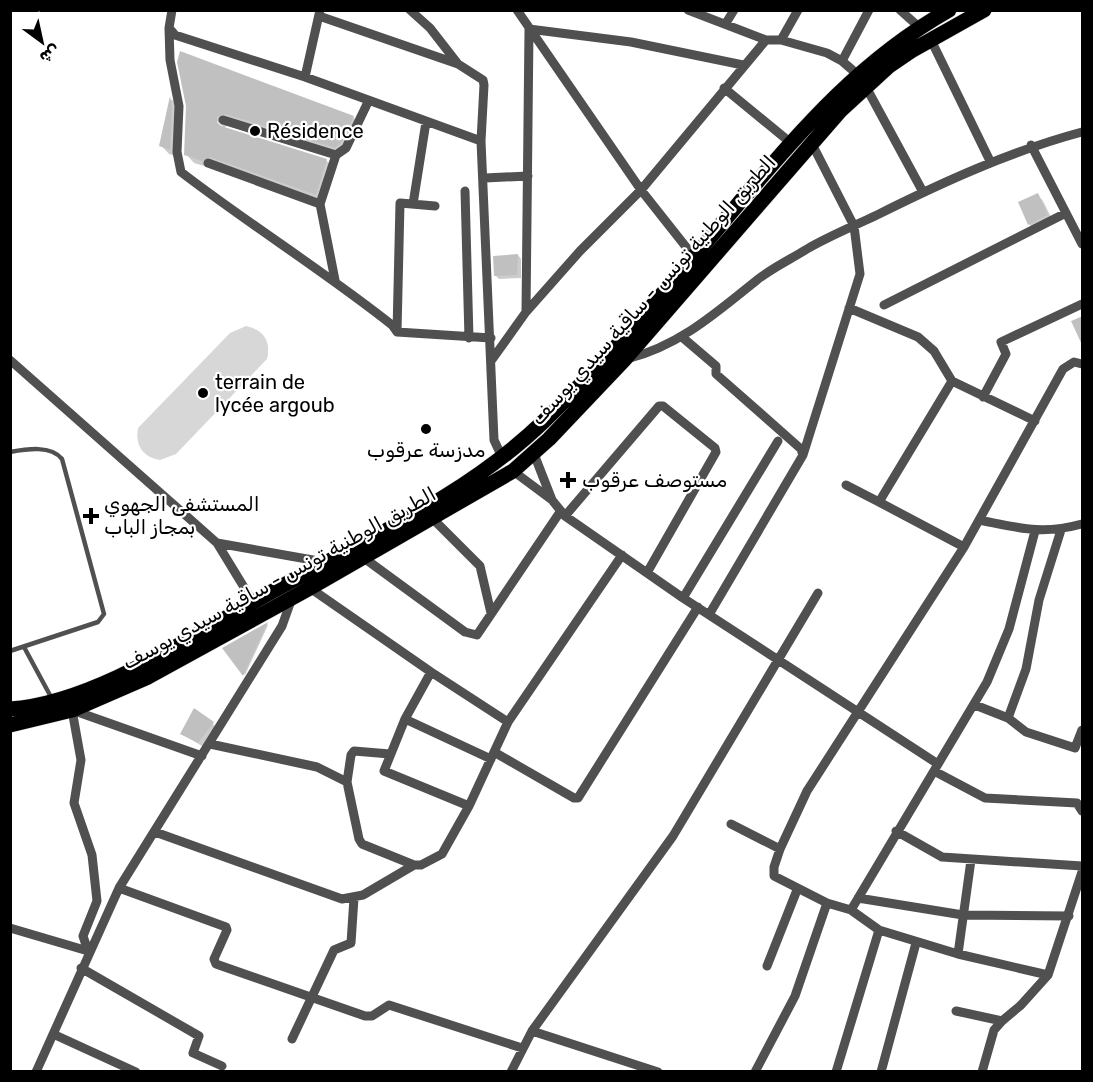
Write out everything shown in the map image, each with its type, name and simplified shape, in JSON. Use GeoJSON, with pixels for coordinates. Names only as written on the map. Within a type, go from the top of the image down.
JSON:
{"type":"FeatureCollection","features":[{"type":"Feature","properties":{"kind":"main road","name":"الطريق الوطنية تونس - ساقية سيدي يوسف"},"geometry":{"type":"LineString","coordinates":[[10,709],[55,702],[139,667],[326,562],[408,524],[432,518],[513,471],[534,454],[624,360],[861,81],[919,27],[949,10]]}},
{"type":"Feature","properties":{"kind":"main road","name":"الطريق الوطنية تونس - ساقية سيدي يوسف"},"geometry":{"type":"LineString","coordinates":[[10,725],[72,710],[148,677],[364,558],[502,456],[541,424],[589,376],[830,100],[889,66],[930,38],[984,10]]}},
{"type":"Feature","properties":{"kind":"street"},"geometry":{"type":"LineString","coordinates":[[172,10],[169,28],[170,60],[179,106],[177,152],[181,172],[238,215],[334,280],[392,325],[397,332],[491,338]]}},
{"type":"Feature","properties":{"kind":"street"},"geometry":{"type":"LineString","coordinates":[[410,10],[430,28],[458,64]]}},
{"type":"Feature","properties":{"kind":"street"},"geometry":{"type":"LineString","coordinates":[[517,10],[641,190],[694,257]]}},
{"type":"Feature","properties":{"kind":"street"},"geometry":{"type":"LineString","coordinates":[[688,10],[766,40],[781,40],[827,53],[842,61],[861,81],[923,192]]}},
{"type":"Feature","properties":{"kind":"street"},"geometry":{"type":"LineString","coordinates":[[726,23],[734,10]]}},
{"type":"Feature","properties":{"kind":"street"},"geometry":{"type":"LineString","coordinates":[[781,40],[798,10]]}},
{"type":"Feature","properties":{"kind":"street"},"geometry":{"type":"LineString","coordinates":[[842,61],[869,10]]}},
{"type":"Feature","properties":{"kind":"street"},"geometry":{"type":"LineString","coordinates":[[900,10],[919,27]]}},
{"type":"Feature","properties":{"kind":"street"},"geometry":{"type":"LineString","coordinates":[[305,77],[319,13],[458,64],[483,80],[481,141],[485,178],[494,440],[502,456]]}},
{"type":"Feature","properties":{"kind":"street"},"geometry":{"type":"LineString","coordinates":[[169,28],[175,35],[305,77],[368,102],[481,141]]}},
{"type":"Feature","properties":{"kind":"street"},"geometry":{"type":"LineString","coordinates":[[529,29],[631,42],[743,65]]}},
{"type":"Feature","properties":{"kind":"street"},"geometry":{"type":"LineString","coordinates":[[526,312],[529,29]]}},
{"type":"Feature","properties":{"kind":"street"},"geometry":{"type":"LineString","coordinates":[[930,38],[991,163]]}},
{"type":"Feature","properties":{"kind":"street"},"geometry":{"type":"LineString","coordinates":[[491,361],[526,312],[580,251],[641,190],[766,40]]}},
{"type":"Feature","properties":{"kind":"street"},"geometry":{"type":"LineString","coordinates":[[724,88],[791,143]]}},
{"type":"Feature","properties":{"kind":"street"},"geometry":{"type":"LineString","coordinates":[[334,280],[320,204],[336,155],[346,148],[368,102]]}},
{"type":"Feature","properties":{"kind":"street"},"geometry":{"type":"LineString","coordinates":[[223,120],[336,155]]}},
{"type":"Feature","properties":{"kind":"street"},"geometry":{"type":"LineString","coordinates":[[413,204],[426,122]]}},
{"type":"Feature","properties":{"kind":"street"},"geometry":{"type":"LineString","coordinates":[[624,360],[650,353],[682,337],[731,304],[758,279],[810,247],[923,192],[1031,145],[1083,132]]}},
{"type":"Feature","properties":{"kind":"street"},"geometry":{"type":"LineString","coordinates":[[710,613],[803,455],[860,274],[854,226],[811,142]]}},
{"type":"Feature","properties":{"kind":"street"},"geometry":{"type":"LineString","coordinates":[[1031,145],[1083,244]]}},
{"type":"Feature","properties":{"kind":"street"},"geometry":{"type":"LineString","coordinates":[[208,163],[320,204]]}},
{"type":"Feature","properties":{"kind":"street"},"geometry":{"type":"LineString","coordinates":[[485,178],[528,176]]}},
{"type":"Feature","properties":{"kind":"street"},"geometry":{"type":"LineString","coordinates":[[465,191],[469,338]]}},
{"type":"Feature","properties":{"kind":"street"},"geometry":{"type":"LineString","coordinates":[[397,332],[400,203],[435,206]]}},
{"type":"Feature","properties":{"kind":"street"},"geometry":{"type":"LineString","coordinates":[[884,305],[1066,213]]}},
{"type":"Feature","properties":{"kind":"street"},"geometry":{"type":"LineString","coordinates":[[983,397],[1006,354],[1002,342],[1083,304]]}},
{"type":"Feature","properties":{"kind":"street"},"geometry":{"type":"LineString","coordinates":[[849,309],[918,338],[934,351],[952,381],[1035,421]]}},
{"type":"Feature","properties":{"kind":"street"},"geometry":{"type":"LineString","coordinates":[[682,337],[716,366],[716,374],[801,449],[803,455]]}},
{"type":"Feature","properties":{"kind":"street"},"geometry":{"type":"LineString","coordinates":[[10,360],[217,543],[253,602]]}},
{"type":"Feature","properties":{"kind":"street"},"geometry":{"type":"LineString","coordinates":[[1048,975],[916,943],[879,930],[851,910],[797,890],[773,873],[780,849],[807,791],[964,547],[1063,369],[1074,362],[1083,364]]}},
{"type":"Feature","properties":{"kind":"street"},"geometry":{"type":"LineString","coordinates":[[879,501],[952,381]]}},
{"type":"Feature","properties":{"kind":"street"},"geometry":{"type":"LineString","coordinates":[[364,558],[473,636],[482,631],[491,613],[563,514],[659,406],[663,406],[715,448],[716,452],[648,571]]}},
{"type":"Feature","properties":{"kind":"street"},"geometry":{"type":"LineString","coordinates":[[683,598],[778,441]]}},
{"type":"Feature","properties":{"kind":"street"},"geometry":{"type":"LineString","coordinates":[[534,454],[552,500]]}},
{"type":"Feature","properties":{"kind":"street"},"geometry":{"type":"LineString","coordinates":[[513,471],[552,500],[563,514],[648,571],[683,598],[710,613],[859,711],[936,767],[986,798],[1077,803],[1083,811]]}},
{"type":"Feature","properties":{"kind":"street"},"geometry":{"type":"LineString","coordinates":[[846,485],[964,547]]}},
{"type":"Feature","properties":{"kind":"street"},"geometry":{"type":"LineString","coordinates":[[432,518],[480,566],[491,613]]}},
{"type":"Feature","properties":{"kind":"street"},"geometry":{"type":"LineString","coordinates":[[979,520],[1035,531],[1061,530],[1083,524]]}},
{"type":"Feature","properties":{"kind":"street"},"geometry":{"type":"LineString","coordinates":[[1008,718],[1026,669],[1039,600],[1061,530]]}},
{"type":"Feature","properties":{"kind":"street"},"geometry":{"type":"LineString","coordinates":[[851,910],[975,705],[1009,628],[1035,531]]}},
{"type":"Feature","properties":{"kind":"street"},"geometry":{"type":"LineString","coordinates":[[217,543],[326,562]]}},
{"type":"Feature","properties":{"kind":"street"},"geometry":{"type":"LineString","coordinates":[[390,754],[354,751],[351,755],[347,782],[359,839],[362,844],[421,866],[442,854],[469,806],[508,722],[622,555]]}},
{"type":"Feature","properties":{"kind":"street"},"geometry":{"type":"LineString","coordinates":[[310,588],[508,722]]}},
{"type":"Feature","properties":{"kind":"street"},"geometry":{"type":"LineString","coordinates":[[511,1071],[532,1031],[654,864],[818,593]]}},
{"type":"Feature","properties":{"kind":"street"},"geometry":{"type":"LineString","coordinates":[[36,1071],[88,951],[119,888],[282,626],[292,598]]}},
{"type":"Feature","properties":{"kind":"street"},"geometry":{"type":"LineString","coordinates":[[405,719],[492,755],[578,798],[698,607]]}},
{"type":"Feature","properties":{"kind":"street"},"geometry":{"type":"LineString","coordinates":[[431,672],[405,719],[390,754],[385,773],[469,806]]}},
{"type":"Feature","properties":{"kind":"street"},"geometry":{"type":"LineString","coordinates":[[975,705],[1008,718],[1026,732],[1075,748],[1078,747],[1083,730]]}},
{"type":"Feature","properties":{"kind":"street"},"geometry":{"type":"LineString","coordinates":[[88,951],[83,936],[97,901],[92,855],[74,803],[81,760],[72,710],[202,756]]}},
{"type":"Feature","properties":{"kind":"street"},"geometry":{"type":"LineString","coordinates":[[210,744],[317,767],[347,782]]}},
{"type":"Feature","properties":{"kind":"street"},"geometry":{"type":"LineString","coordinates":[[731,824],[780,849]]}},
{"type":"Feature","properties":{"kind":"street"},"geometry":{"type":"LineString","coordinates":[[897,831],[942,857],[1083,866]]}},
{"type":"Feature","properties":{"kind":"street"},"geometry":{"type":"LineString","coordinates":[[155,832],[342,899],[354,898],[414,865]]}},
{"type":"Feature","properties":{"kind":"street"},"geometry":{"type":"LineString","coordinates":[[958,954],[971,860]]}},
{"type":"Feature","properties":{"kind":"street"},"geometry":{"type":"LineString","coordinates":[[982,1071],[994,1030],[1048,975],[1083,872]]}},
{"type":"Feature","properties":{"kind":"street"},"geometry":{"type":"LineString","coordinates":[[119,888],[226,927],[227,930],[214,959],[216,964],[364,1016],[372,1016],[389,1005],[522,1048]]}},
{"type":"Feature","properties":{"kind":"street"},"geometry":{"type":"LineString","coordinates":[[767,966],[797,890]]}},
{"type":"Feature","properties":{"kind":"street"},"geometry":{"type":"LineString","coordinates":[[292,1039],[334,950],[351,943],[354,898]]}},
{"type":"Feature","properties":{"kind":"street"},"geometry":{"type":"LineString","coordinates":[[858,898],[963,915],[1069,916]]}},
{"type":"Feature","properties":{"kind":"street"},"geometry":{"type":"LineString","coordinates":[[755,1071],[795,996],[827,903]]}},
{"type":"Feature","properties":{"kind":"street"},"geometry":{"type":"LineString","coordinates":[[10,928],[88,951]]}},
{"type":"Feature","properties":{"kind":"street"},"geometry":{"type":"LineString","coordinates":[[836,1071],[879,930]]}},
{"type":"Feature","properties":{"kind":"street"},"geometry":{"type":"LineString","coordinates":[[881,1071],[916,943]]}},
{"type":"Feature","properties":{"kind":"street"},"geometry":{"type":"LineString","coordinates":[[81,968],[199,1036],[193,1053],[222,1066]]}},
{"type":"Feature","properties":{"kind":"street"},"geometry":{"type":"LineString","coordinates":[[956,1011],[1002,1021]]}},
{"type":"Feature","properties":{"kind":"street"},"geometry":{"type":"LineString","coordinates":[[532,1031],[658,1071]]}},
{"type":"Feature","properties":{"kind":"street"},"geometry":{"type":"LineString","coordinates":[[53,1034],[136,1071]]}},
{"type":"Feature","properties":{"kind":"street"},"geometry":{"type":"LineString","coordinates":[[620,1071],[621,1059]]}},
{"type":"Feature","properties":{"kind":"lane"},"geometry":{"type":"LineString","coordinates":[[10,453],[50,450],[57,452],[62,459],[104,614],[98,622],[10,651]]}},
{"type":"Feature","properties":{"kind":"lane"},"geometry":{"type":"LineString","coordinates":[[24,647],[45,689],[55,702]]}},
{"type":"Feature","properties":{"kind":"shaded area","name":"terrain de lycée argoub"},"geometry":{"type":"Polygon","coordinates":[[[246,326],[257,330],[265,337],[268,347],[267,359],[176,454],[160,460],[144,453],[139,445],[138,428],[230,333],[246,326]]]}},
{"type":"Feature","properties":{"kind":"building","name":"Résidence"},"geometry":{"type":"Polygon","coordinates":[[[180,51],[354,116],[341,143],[335,148],[225,114],[217,117],[217,122],[221,126],[327,159],[316,195],[210,157],[202,161],[184,155],[186,106],[177,62],[180,51]]]}},
{"type":"Feature","properties":{"kind":"building"},"geometry":{"type":"Polygon","coordinates":[[[170,96],[172,107],[170,150],[159,146],[170,96]]]}},
{"type":"Feature","properties":{"kind":"building"},"geometry":{"type":"Polygon","coordinates":[[[1038,193],[1048,215],[1028,225],[1018,202],[1038,193]]]}},
{"type":"Feature","properties":{"kind":"building"},"geometry":{"type":"Polygon","coordinates":[[[518,254],[517,275],[494,276],[493,256],[518,254]]]}},
{"type":"Feature","properties":{"kind":"building"},"geometry":{"type":"Polygon","coordinates":[[[1083,316],[1083,347],[1071,321],[1083,316]]]}},
{"type":"Feature","properties":{"kind":"building"},"geometry":{"type":"Polygon","coordinates":[[[268,622],[256,648],[243,676],[222,648],[268,622]]]}},
{"type":"Feature","properties":{"kind":"building"},"geometry":{"type":"Polygon","coordinates":[[[194,708],[214,722],[198,743],[180,734],[194,708]]]}},
{"type":"Feature","properties":{"kind":"place","name":"Résidence"},"geometry":{"type":"Point","coordinates":[255,131]}},
{"type":"Feature","properties":{"kind":"place","name":"terrain de lycée argoub"},"geometry":{"type":"Point","coordinates":[203,393]}},
{"type":"Feature","properties":{"kind":"place","name":"مدزسة عرقوب"},"geometry":{"type":"Point","coordinates":[426,429]}},
{"type":"Feature","properties":{"kind":"place","name":"مستوصف عرقوب"},"geometry":{"type":"Point","coordinates":[568,480]}},
{"type":"Feature","properties":{"kind":"place","name":"المستشفى الجهوي بمجاز الباب"},"geometry":{"type":"Point","coordinates":[91,516]}}]}
